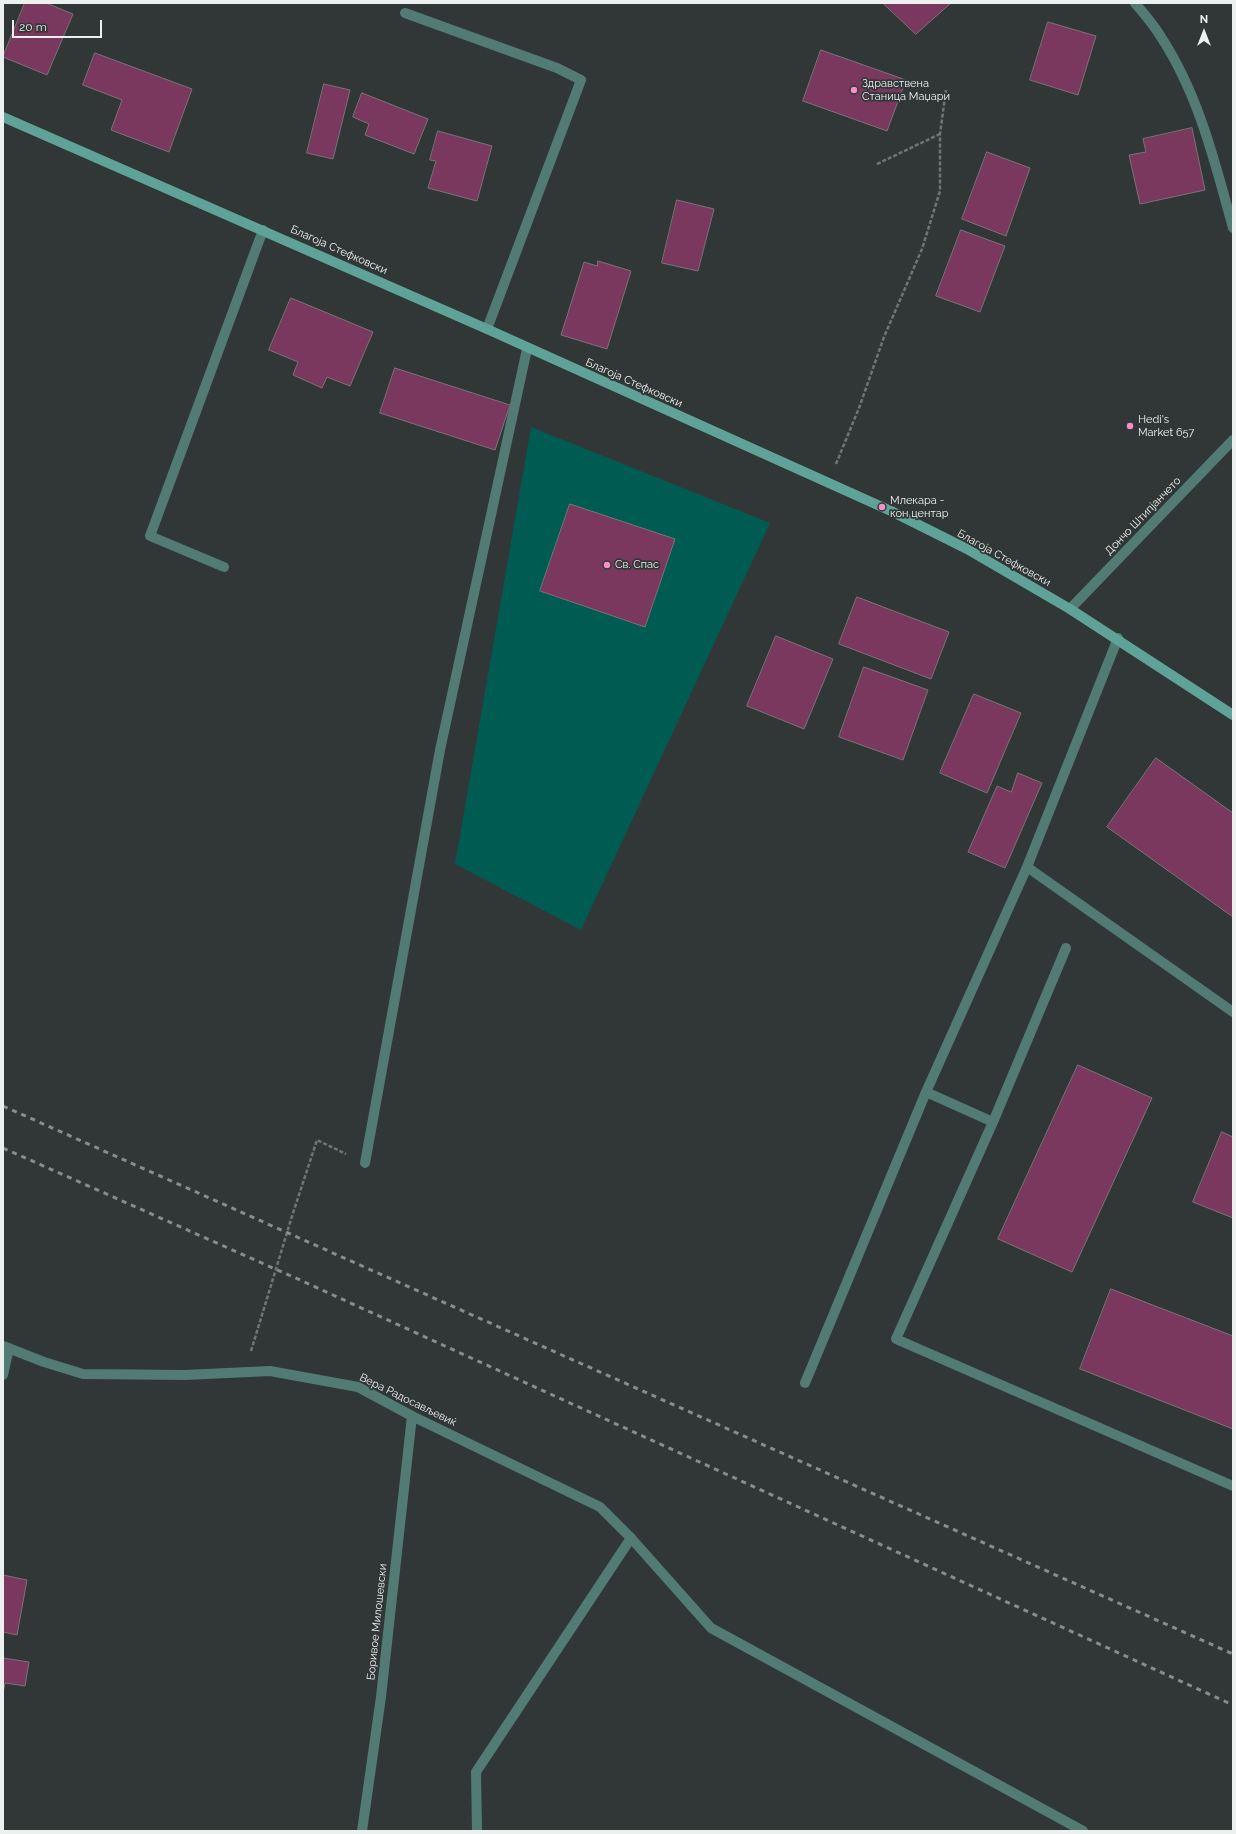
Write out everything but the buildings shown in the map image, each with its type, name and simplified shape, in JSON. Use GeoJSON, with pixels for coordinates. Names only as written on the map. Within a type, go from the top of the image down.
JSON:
{"type":"FeatureCollection","features":[{"type":"Feature","properties":{"kind":"main road","name":"Благоја Стефковски"},"geometry":{"type":"LineString","coordinates":[[3,117],[487,329],[527,349],[828,482],[967,549],[1070,608],[1118,638],[1233,715]]}},
{"type":"Feature","properties":{"kind":"street"},"geometry":{"type":"LineString","coordinates":[[1135,3],[1161,36],[1178,65],[1206,130],[1233,228]]}},
{"type":"Feature","properties":{"kind":"street"},"geometry":{"type":"LineString","coordinates":[[405,13],[557,68],[581,80],[487,329]]}},
{"type":"Feature","properties":{"kind":"street"},"geometry":{"type":"LineString","coordinates":[[224,567],[150,536],[263,230]]}},
{"type":"Feature","properties":{"kind":"street"},"geometry":{"type":"LineString","coordinates":[[366,1164],[440,750],[527,349]]}},
{"type":"Feature","properties":{"kind":"street","name":"Дончо Штипјанчето"},"geometry":{"type":"LineString","coordinates":[[1070,608],[1233,440]]}},
{"type":"Feature","properties":{"kind":"street"},"geometry":{"type":"LineString","coordinates":[[804,1383],[926,1092],[1027,867],[1118,638]]}},
{"type":"Feature","properties":{"kind":"street"},"geometry":{"type":"LineString","coordinates":[[1027,867],[1233,1012]]}},
{"type":"Feature","properties":{"kind":"street"},"geometry":{"type":"LineString","coordinates":[[1066,948],[993,1122],[896,1339],[1233,1486]]}},
{"type":"Feature","properties":{"kind":"street"},"geometry":{"type":"LineString","coordinates":[[926,1092],[993,1122]]}},
{"type":"Feature","properties":{"kind":"street"},"geometry":{"type":"LineString","coordinates":[[3,1374],[6,1347]]}},
{"type":"Feature","properties":{"kind":"street","name":"Вера Радосављевиќ"},"geometry":{"type":"LineString","coordinates":[[6,1347],[44,1362],[83,1374],[185,1374],[270,1371],[358,1387],[412,1416],[600,1507],[631,1538],[711,1628],[1083,1831]]}},
{"type":"Feature","properties":{"kind":"street","name":"Боривое Милошевски"},"geometry":{"type":"LineString","coordinates":[[362,1831],[381,1697],[412,1416]]}},
{"type":"Feature","properties":{"kind":"street"},"geometry":{"type":"LineString","coordinates":[[477,1831],[476,1772],[631,1538]]}},
{"type":"Feature","properties":{"kind":"path"},"geometry":{"type":"LineString","coordinates":[[828,482],[859,408],[884,337],[922,249],[940,191],[940,134],[946,90]]}},
{"type":"Feature","properties":{"kind":"path"},"geometry":{"type":"LineString","coordinates":[[877,164],[940,134]]}},
{"type":"Feature","properties":{"kind":"path"},"geometry":{"type":"LineString","coordinates":[[244,1372],[317,1140],[366,1164]]}},
{"type":"Feature","properties":{"kind":"green space"},"geometry":{"type":"Polygon","coordinates":[[[531,427],[770,523],[581,930],[455,864],[531,427]]]}},
{"type":"Feature","properties":{"kind":"railway"},"geometry":{"type":"LineString","coordinates":[[3,1106],[1233,1654]]}},
{"type":"Feature","properties":{"kind":"railway"},"geometry":{"type":"LineString","coordinates":[[3,1148],[300,1280],[1233,1705]]}},
{"type":"Feature","properties":{"kind":"place","name":"Здравствена Станица Маџари"},"geometry":{"type":"Point","coordinates":[854,90]}},
{"type":"Feature","properties":{"kind":"place","name":"Hedi's Market 657"},"geometry":{"type":"Point","coordinates":[1130,426]}},
{"type":"Feature","properties":{"kind":"place","name":"Млекара - кон центар"},"geometry":{"type":"Point","coordinates":[882,507]}},
{"type":"Feature","properties":{"kind":"place","name":"Св. Спас"},"geometry":{"type":"Point","coordinates":[607,565]}}]}
